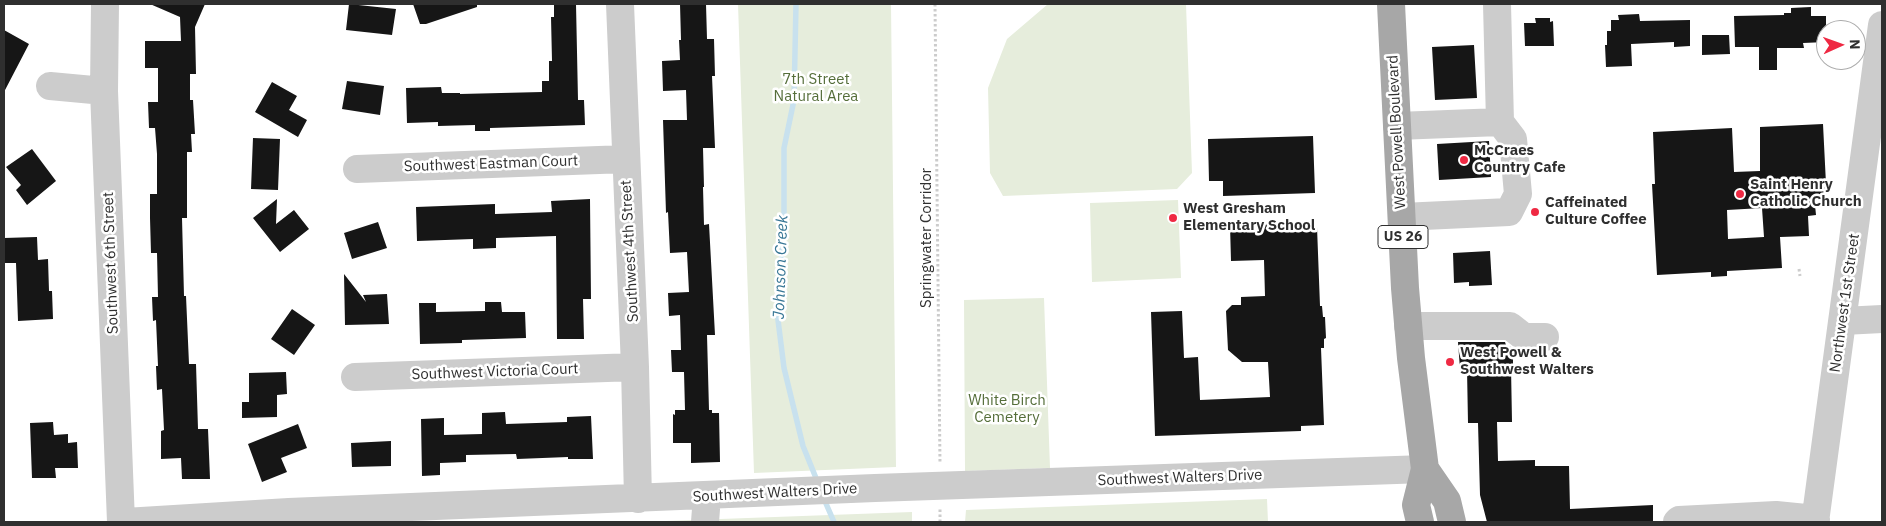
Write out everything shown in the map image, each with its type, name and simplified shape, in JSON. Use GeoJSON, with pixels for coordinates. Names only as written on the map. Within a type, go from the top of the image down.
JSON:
{"type":"FeatureCollection","features":[{"type":"Feature","properties":{"kind":"main road","name":"West Powell Boulevard"},"geometry":{"type":"LineString","coordinates":[[1391,4],[1408,326],[1425,469],[1416,505],[1420,522]]}},
{"type":"Feature","properties":{"kind":"main road","name":"West Powell Boulevard"},"geometry":{"type":"LineString","coordinates":[[1425,469],[1447,501],[1452,522]]}},
{"type":"Feature","properties":{"kind":"street","name":"Southwest 6th Street"},"geometry":{"type":"LineString","coordinates":[[105,4],[104,91],[121,522]]}},
{"type":"Feature","properties":{"kind":"street","name":"Southwest 4th Street"},"geometry":{"type":"LineString","coordinates":[[620,4],[635,367],[638,499]]}},
{"type":"Feature","properties":{"kind":"street"},"geometry":{"type":"LineString","coordinates":[[1402,216],[1509,212],[1518,194],[1513,139],[1500,122],[1497,4]]}},
{"type":"Feature","properties":{"kind":"street","name":"Northwest 1st Street"},"geometry":{"type":"LineString","coordinates":[[1815,521],[1882,25]]}},
{"type":"Feature","properties":{"kind":"street"},"geometry":{"type":"LineString","coordinates":[[50,86],[104,91]]}},
{"type":"Feature","properties":{"kind":"street"},"geometry":{"type":"LineString","coordinates":[[1397,126],[1500,122]]}},
{"type":"Feature","properties":{"kind":"street","name":"Southwest Eastman Court"},"geometry":{"type":"LineString","coordinates":[[357,169],[626,159]]}},
{"type":"Feature","properties":{"kind":"street"},"geometry":{"type":"LineString","coordinates":[[1843,321],[1882,319]]}},
{"type":"Feature","properties":{"kind":"street"},"geometry":{"type":"LineString","coordinates":[[1408,326],[1510,326],[1524,337],[1545,337]]}},
{"type":"Feature","properties":{"kind":"street","name":"Southwest Victoria Court"},"geometry":{"type":"LineString","coordinates":[[355,377],[635,367]]}},
{"type":"Feature","properties":{"kind":"street","name":"Southwest Walters Drive"},"geometry":{"type":"LineString","coordinates":[[125,522],[508,513],[638,499],[706,509],[756,493],[1425,469]]}},
{"type":"Feature","properties":{"kind":"street"},"geometry":{"type":"LineString","coordinates":[[1677,522],[1679,520],[1770,519],[1815,521]]}},
{"type":"Feature","properties":{"kind":"path","name":"Springwater Corridor"},"geometry":{"type":"LineString","coordinates":[[936,4],[940,472]]}},
{"type":"Feature","properties":{"kind":"path"},"geometry":{"type":"LineString","coordinates":[[1800,269],[1800,276]]}},
{"type":"Feature","properties":{"kind":"green space","name":"7th Street Natural Area"},"geometry":{"type":"Polygon","coordinates":[[[738,4],[891,4],[896,467],[754,473],[738,4]]]}},
{"type":"Feature","properties":{"kind":"green space"},"geometry":{"type":"Polygon","coordinates":[[[1048,4],[1186,4],[1192,173],[1177,189],[1003,196],[990,173],[988,88],[1007,39],[1048,4]]]}},
{"type":"Feature","properties":{"kind":"green space"},"geometry":{"type":"Polygon","coordinates":[[[1178,200],[1181,278],[1092,282],[1090,203],[1178,200]]]}},
{"type":"Feature","properties":{"kind":"green space","name":"White Birch Cemetery"},"geometry":{"type":"Polygon","coordinates":[[[1044,298],[1050,468],[965,471],[964,300],[1044,298]]]}},
{"type":"Feature","properties":{"kind":"green space"},"geometry":{"type":"Polygon","coordinates":[[[1267,499],[1268,522],[965,522],[966,510],[1267,499]]]}},
{"type":"Feature","properties":{"kind":"green space"},"geometry":{"type":"Polygon","coordinates":[[[912,512],[912,522],[638,522],[912,512]]]}},
{"type":"Feature","properties":{"kind":"building"},"geometry":{"type":"Polygon","coordinates":[[[150,4],[205,4],[195,27],[196,74],[190,74],[190,100],[193,100],[195,134],[191,134],[192,152],[187,152],[187,218],[182,218],[184,296],[186,296],[189,364],[196,364],[198,429],[208,429],[210,479],[182,479],[181,458],[161,459],[161,431],[164,430],[162,389],[157,390],[156,320],[153,321],[152,297],[158,297],[157,253],[151,253],[150,218],[150,194],[157,194],[157,154],[155,128],[149,128],[148,102],[158,102],[158,68],[145,68],[145,41],[181,41],[180,17],[150,4]]]}},
{"type":"Feature","properties":{"kind":"building"},"geometry":{"type":"Polygon","coordinates":[[[349,4],[396,9],[392,35],[346,30],[349,4]]]}},
{"type":"Feature","properties":{"kind":"building"},"geometry":{"type":"Polygon","coordinates":[[[413,4],[477,4],[477,7],[426,24],[420,24],[413,4]]]}},
{"type":"Feature","properties":{"kind":"building"},"geometry":{"type":"Polygon","coordinates":[[[554,4],[576,4],[578,100],[584,100],[585,125],[490,128],[490,131],[475,131],[475,125],[438,126],[438,122],[407,123],[406,88],[441,87],[442,93],[460,94],[542,92],[542,81],[549,81],[549,61],[552,61],[551,17],[554,17],[554,4]]]}},
{"type":"Feature","properties":{"kind":"building"},"geometry":{"type":"Polygon","coordinates":[[[680,4],[706,4],[707,39],[714,39],[715,76],[712,76],[715,148],[703,148],[703,187],[704,225],[709,224],[715,335],[707,335],[709,410],[712,410],[712,413],[719,413],[720,462],[691,463],[691,443],[673,443],[673,414],[675,415],[675,410],[685,410],[684,372],[672,372],[671,350],[681,350],[680,315],[669,316],[668,293],[689,292],[687,252],[670,253],[668,212],[666,213],[663,120],[687,120],[686,90],[663,91],[662,61],[680,60],[680,4]]]}},
{"type":"Feature","properties":{"kind":"building"},"geometry":{"type":"Polygon","coordinates":[[[1811,7],[1811,16],[1826,16],[1826,20],[1816,20],[1816,42],[1803,43],[1804,48],[1777,48],[1777,70],[1759,70],[1759,47],[1735,47],[1734,16],[1784,15],[1784,13],[1791,13],[1791,8],[1811,7]]]}},
{"type":"Feature","properties":{"kind":"building"},"geometry":{"type":"Polygon","coordinates":[[[1639,14],[1640,21],[1690,20],[1690,46],[1674,47],[1674,42],[1631,44],[1632,66],[1606,67],[1605,45],[1607,45],[1607,31],[1611,31],[1611,20],[1619,20],[1618,15],[1639,14]]]}},
{"type":"Feature","properties":{"kind":"building"},"geometry":{"type":"Polygon","coordinates":[[[1535,18],[1550,18],[1550,22],[1553,21],[1554,46],[1525,46],[1524,23],[1536,23],[1535,18]]]}},
{"type":"Feature","properties":{"kind":"building"},"geometry":{"type":"Polygon","coordinates":[[[4,30],[29,44],[4,92],[4,30]]]}},
{"type":"Feature","properties":{"kind":"building"},"geometry":{"type":"Polygon","coordinates":[[[1702,35],[1729,35],[1730,54],[1702,55],[1702,35]]]}},
{"type":"Feature","properties":{"kind":"building"},"geometry":{"type":"Polygon","coordinates":[[[1474,45],[1477,98],[1435,100],[1432,47],[1474,45]]]}},
{"type":"Feature","properties":{"kind":"building"},"geometry":{"type":"Polygon","coordinates":[[[347,81],[384,86],[380,115],[342,109],[347,81]]]}},
{"type":"Feature","properties":{"kind":"building"},"geometry":{"type":"Polygon","coordinates":[[[272,82],[297,96],[289,110],[307,120],[298,137],[255,112],[272,82]]]}},
{"type":"Feature","properties":{"kind":"building","name":"Saint Henry Catholic Church"},"geometry":{"type":"Polygon","coordinates":[[[1823,124],[1827,204],[1815,205],[1816,215],[1808,216],[1809,236],[1780,237],[1782,268],[1727,271],[1727,276],[1711,277],[1711,272],[1657,275],[1652,184],[1655,184],[1653,132],[1732,128],[1734,172],[1760,171],[1760,127],[1823,124]],[[1762,208],[1727,210],[1728,239],[1764,237],[1762,208]]]}},
{"type":"Feature","properties":{"kind":"building"},"geometry":{"type":"Polygon","coordinates":[[[1313,136],[1315,193],[1223,196],[1223,181],[1209,181],[1208,139],[1313,136]]]}},
{"type":"Feature","properties":{"kind":"building"},"geometry":{"type":"Polygon","coordinates":[[[253,138],[280,139],[278,190],[251,189],[253,138]]]}},
{"type":"Feature","properties":{"kind":"building","name":"McCraes Country Cafe"},"geometry":{"type":"Polygon","coordinates":[[[1489,141],[1491,177],[1439,180],[1437,144],[1489,141]]]}},
{"type":"Feature","properties":{"kind":"building"},"geometry":{"type":"Polygon","coordinates":[[[32,149],[56,181],[27,205],[16,190],[21,185],[6,167],[32,149]]]}},
{"type":"Feature","properties":{"kind":"building"},"geometry":{"type":"Polygon","coordinates":[[[277,199],[276,224],[294,210],[309,229],[280,252],[253,218],[277,199]]]}},
{"type":"Feature","properties":{"kind":"building"},"geometry":{"type":"Polygon","coordinates":[[[590,199],[591,299],[583,299],[584,339],[557,339],[556,236],[496,238],[496,248],[473,249],[473,239],[417,241],[416,207],[495,204],[495,214],[552,212],[551,201],[590,199]]]}},
{"type":"Feature","properties":{"kind":"building"},"geometry":{"type":"Polygon","coordinates":[[[378,222],[387,248],[352,259],[344,233],[378,222]]]}},
{"type":"Feature","properties":{"kind":"building"},"geometry":{"type":"Polygon","coordinates":[[[1293,223],[1294,228],[1317,227],[1320,306],[1322,306],[1323,317],[1325,317],[1326,338],[1324,339],[1324,348],[1321,348],[1324,425],[1301,426],[1301,431],[1155,436],[1151,312],[1182,311],[1184,358],[1198,357],[1200,400],[1270,397],[1268,362],[1242,362],[1228,350],[1226,311],[1232,305],[1241,305],[1241,297],[1265,296],[1264,260],[1231,261],[1230,225],[1293,223]]]}},
{"type":"Feature","properties":{"kind":"building"},"geometry":{"type":"Polygon","coordinates":[[[37,237],[38,260],[48,259],[49,291],[52,291],[53,319],[18,321],[16,263],[4,263],[4,238],[37,237]]]}},
{"type":"Feature","properties":{"kind":"building"},"geometry":{"type":"Polygon","coordinates":[[[1490,251],[1492,285],[1469,286],[1469,282],[1454,283],[1453,253],[1490,251]]]}},
{"type":"Feature","properties":{"kind":"building"},"geometry":{"type":"Polygon","coordinates":[[[344,274],[366,302],[363,295],[387,294],[389,324],[345,325],[344,274]]]}},
{"type":"Feature","properties":{"kind":"building"},"geometry":{"type":"Polygon","coordinates":[[[485,302],[501,302],[502,312],[525,312],[526,338],[462,340],[462,343],[420,344],[419,303],[436,303],[436,312],[485,311],[485,302]]]}},
{"type":"Feature","properties":{"kind":"building"},"geometry":{"type":"Polygon","coordinates":[[[292,309],[315,325],[294,355],[271,339],[292,309]]]}},
{"type":"Feature","properties":{"kind":"building"},"geometry":{"type":"Polygon","coordinates":[[[1458,342],[1505,342],[1506,345],[1513,348],[1513,367],[1511,367],[1512,422],[1497,422],[1498,461],[1535,460],[1535,466],[1569,466],[1570,509],[1653,505],[1653,522],[1487,522],[1480,495],[1478,423],[1468,423],[1467,369],[1460,369],[1458,342]]]}},
{"type":"Feature","properties":{"kind":"building"},"geometry":{"type":"Polygon","coordinates":[[[286,372],[287,394],[277,395],[277,417],[242,418],[242,402],[249,402],[249,373],[286,372]]]}},
{"type":"Feature","properties":{"kind":"building"},"geometry":{"type":"Polygon","coordinates":[[[505,412],[506,424],[567,422],[567,417],[591,416],[593,459],[568,459],[568,457],[517,459],[516,454],[466,455],[466,462],[440,463],[440,475],[422,476],[421,419],[444,418],[444,435],[482,434],[482,413],[505,412]]]}},
{"type":"Feature","properties":{"kind":"building"},"geometry":{"type":"Polygon","coordinates":[[[53,422],[54,435],[68,434],[68,443],[77,442],[78,468],[55,468],[56,478],[32,478],[30,423],[53,422]]]}},
{"type":"Feature","properties":{"kind":"building"},"geometry":{"type":"Polygon","coordinates":[[[298,424],[307,448],[281,458],[287,472],[262,482],[248,444],[298,424]]]}},
{"type":"Feature","properties":{"kind":"building"},"geometry":{"type":"Polygon","coordinates":[[[391,441],[391,466],[352,467],[351,443],[391,441]]]}},
{"type":"Feature","properties":{"kind":"waterway","name":"Johnson Creek"},"geometry":{"type":"LineString","coordinates":[[796,4],[794,100],[784,148],[784,230],[777,312],[784,368],[803,446],[818,483]]}},
{"type":"Feature","properties":{"kind":"waterway","name":"Johnson Creek"},"geometry":{"type":"LineString","coordinates":[[824,499],[834,522]]}},
{"type":"Feature","properties":{"kind":"place","name":"McCraes Country Cafe"},"geometry":{"type":"Point","coordinates":[1464,160]}},
{"type":"Feature","properties":{"kind":"place","name":"Saint Henry Catholic Church"},"geometry":{"type":"Point","coordinates":[1740,194]}},
{"type":"Feature","properties":{"kind":"place","name":"Caffeinated Culture Coffee"},"geometry":{"type":"Point","coordinates":[1535,212]}},
{"type":"Feature","properties":{"kind":"place","name":"West Gresham Elementary School"},"geometry":{"type":"Point","coordinates":[1173,218]}},
{"type":"Feature","properties":{"kind":"place","name":"West Powell & Southwest Walters"},"geometry":{"type":"Point","coordinates":[1450,362]}}]}
